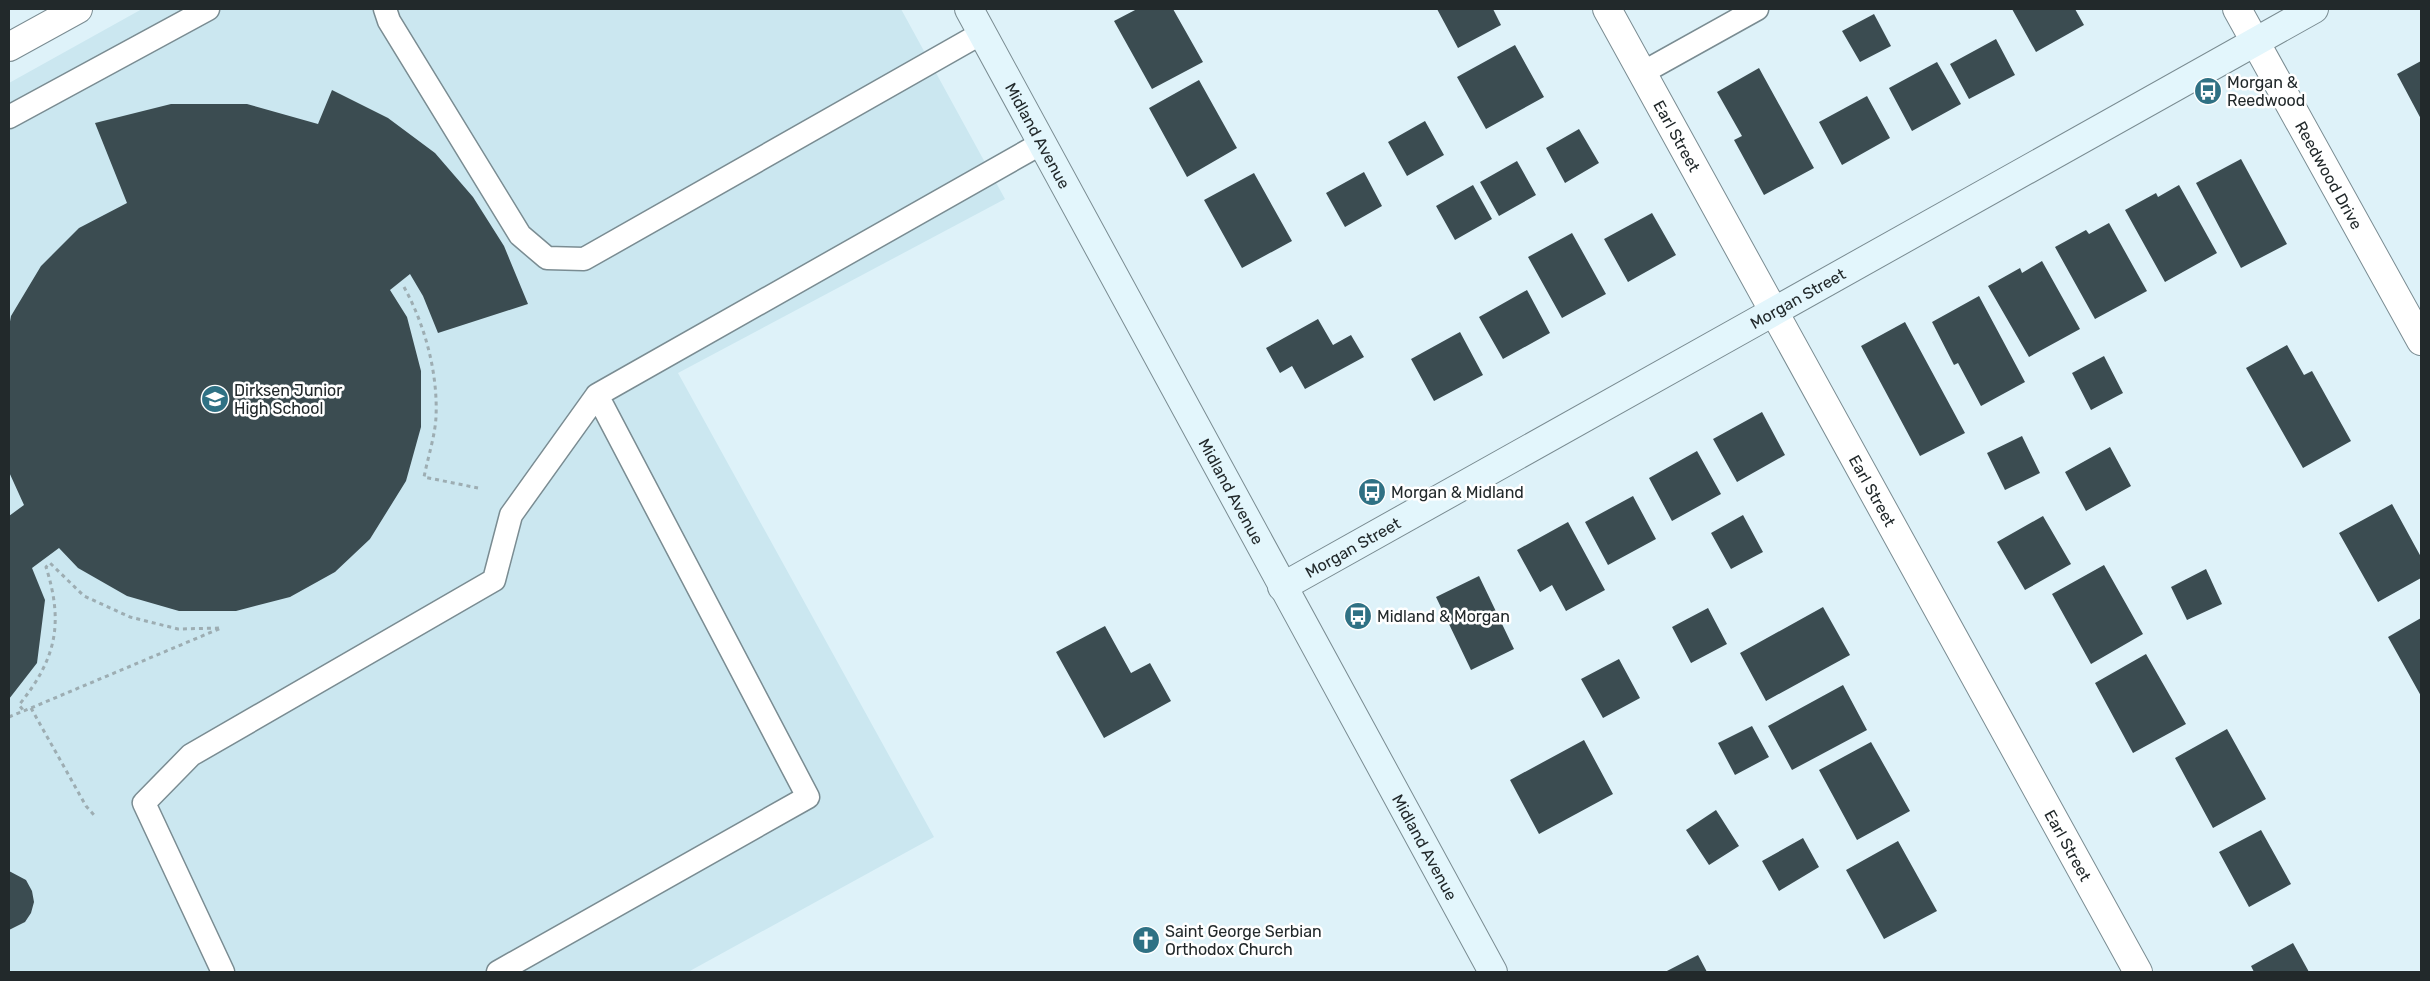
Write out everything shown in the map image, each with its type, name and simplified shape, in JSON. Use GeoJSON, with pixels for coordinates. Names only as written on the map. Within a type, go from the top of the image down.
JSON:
{"type":"FeatureCollection","features":[{"type":"Feature","properties":{"kind":"street"},"geometry":{"type":"LineString","coordinates":[[9,47],[78,9]]}},
{"type":"Feature","properties":{"kind":"street","name":"Midland Avenue"},"geometry":{"type":"LineString","coordinates":[[969,9],[1493,972]]}},
{"type":"Feature","properties":{"kind":"street","name":"Earl Street"},"geometry":{"type":"LineString","coordinates":[[1607,9],[2138,972]]}},
{"type":"Feature","properties":{"kind":"street","name":"Reedwood Drive"},"geometry":{"type":"LineString","coordinates":[[2237,9],[2421,341]]}},
{"type":"Feature","properties":{"kind":"street","name":"Morgan Street"},"geometry":{"type":"LineString","coordinates":[[1282,587],[2314,9]]}},
{"type":"Feature","properties":{"kind":"lane"},"geometry":{"type":"LineString","coordinates":[[9,117],[208,9]]}},
{"type":"Feature","properties":{"kind":"lane"},"geometry":{"type":"LineString","coordinates":[[385,9],[389,21],[520,235],[547,258],[584,259],[982,33]]}},
{"type":"Feature","properties":{"kind":"lane"},"geometry":{"type":"LineString","coordinates":[[1642,73],[1757,9]]}},
{"type":"Feature","properties":{"kind":"lane"},"geometry":{"type":"LineString","coordinates":[[223,972],[144,803],[191,755],[494,580],[511,514],[597,395],[1042,144]]}},
{"type":"Feature","properties":{"kind":"lane"},"geometry":{"type":"LineString","coordinates":[[498,972],[808,797],[597,395]]}},
{"type":"Feature","properties":{"kind":"path"},"geometry":{"type":"LineString","coordinates":[[404,287],[419,317],[428,348],[434,387],[436,417],[424,477],[478,488]]}},
{"type":"Feature","properties":{"kind":"path"},"geometry":{"type":"LineString","coordinates":[[9,717],[24,711],[221,628],[178,629],[130,617],[84,596],[50,563],[46,567],[53,590],[57,617],[52,645],[42,674],[19,705],[24,711]]}},
{"type":"Feature","properties":{"kind":"path"},"geometry":{"type":"LineString","coordinates":[[30,708],[86,806],[95,816]]}},
{"type":"Feature","properties":{"kind":"shaded area"},"geometry":{"type":"Polygon","coordinates":[[[142,9],[901,9],[1005,199],[678,373],[934,837],[688,972],[9,972],[9,83],[142,9]]]}},
{"type":"Feature","properties":{"kind":"building"},"geometry":{"type":"Polygon","coordinates":[[[1137,9],[1173,9],[1203,62],[1152,89],[1114,21],[1137,9]]]}},
{"type":"Feature","properties":{"kind":"building"},"geometry":{"type":"Polygon","coordinates":[[[1437,9],[1493,9],[1501,25],[1458,48],[1437,9]]]}},
{"type":"Feature","properties":{"kind":"building"},"geometry":{"type":"Polygon","coordinates":[[[2012,9],[2075,9],[2084,25],[2036,52],[2012,9]]]}},
{"type":"Feature","properties":{"kind":"building"},"geometry":{"type":"Polygon","coordinates":[[[1874,14],[1891,46],[1860,62],[1842,31],[1874,14]]]}},
{"type":"Feature","properties":{"kind":"building"},"geometry":{"type":"Polygon","coordinates":[[[1996,39],[2015,75],[1969,99],[1950,64],[1996,39]]]}},
{"type":"Feature","properties":{"kind":"building"},"geometry":{"type":"Polygon","coordinates":[[[1515,45],[1544,97],[1486,129],[1457,77],[1515,45]]]}},
{"type":"Feature","properties":{"kind":"building"},"geometry":{"type":"Polygon","coordinates":[[[2421,61],[2421,119],[2397,74],[2421,61]]]}},
{"type":"Feature","properties":{"kind":"building"},"geometry":{"type":"Polygon","coordinates":[[[1937,62],[1961,104],[1912,131],[1889,88],[1937,62]]]}},
{"type":"Feature","properties":{"kind":"building"},"geometry":{"type":"Polygon","coordinates":[[[1759,68],[1814,168],[1764,195],[1734,140],[1742,136],[1717,92],[1759,68]]]}},
{"type":"Feature","properties":{"kind":"building"},"geometry":{"type":"Polygon","coordinates":[[[1199,80],[1237,148],[1187,177],[1149,108],[1199,80]]]}},
{"type":"Feature","properties":{"kind":"building","name":"Dirksen Junior High School"},"geometry":{"type":"Polygon","coordinates":[[[332,90],[388,118],[435,153],[473,197],[504,246],[528,304],[438,333],[423,296],[410,274],[390,290],[407,317],[421,371],[421,427],[406,481],[370,539],[335,572],[290,597],[236,611],[179,611],[127,596],[78,568],[59,548],[32,568],[45,600],[37,663],[9,699],[9,516],[24,505],[9,472],[9,327],[11,316],[41,266],[79,228],[127,203],[95,123],[171,104],[247,104],[318,124],[332,90]]]}},
{"type":"Feature","properties":{"kind":"building"},"geometry":{"type":"Polygon","coordinates":[[[1867,96],[1890,138],[1842,165],[1819,122],[1867,96]]]}},
{"type":"Feature","properties":{"kind":"building"},"geometry":{"type":"Polygon","coordinates":[[[1425,121],[1444,155],[1407,176],[1388,142],[1425,121]]]}},
{"type":"Feature","properties":{"kind":"building"},"geometry":{"type":"Polygon","coordinates":[[[1579,129],[1599,163],[1565,183],[1546,148],[1579,129]]]}},
{"type":"Feature","properties":{"kind":"building"},"geometry":{"type":"Polygon","coordinates":[[[2241,159],[2287,244],[2241,268],[2196,183],[2241,159]]]}},
{"type":"Feature","properties":{"kind":"building"},"geometry":{"type":"Polygon","coordinates":[[[1517,161],[1536,195],[1499,216],[1480,182],[1517,161]]]}},
{"type":"Feature","properties":{"kind":"building"},"geometry":{"type":"Polygon","coordinates":[[[1364,172],[1382,206],[1345,227],[1326,193],[1364,172]]]}},
{"type":"Feature","properties":{"kind":"building"},"geometry":{"type":"Polygon","coordinates":[[[1254,173],[1292,241],[1242,268],[1204,200],[1254,173]]]}},
{"type":"Feature","properties":{"kind":"building"},"geometry":{"type":"Polygon","coordinates":[[[1473,185],[1492,219],[1455,240],[1436,206],[1473,185]]]}},
{"type":"Feature","properties":{"kind":"building"},"geometry":{"type":"Polygon","coordinates":[[[2179,185],[2217,253],[2165,282],[2125,210],[2156,193],[2158,197],[2179,185]]]}},
{"type":"Feature","properties":{"kind":"building"},"geometry":{"type":"Polygon","coordinates":[[[1652,213],[1676,255],[1628,282],[1604,239],[1652,213]]]}},
{"type":"Feature","properties":{"kind":"building"},"geometry":{"type":"Polygon","coordinates":[[[2109,223],[2147,291],[2095,319],[2055,247],[2086,230],[2089,234],[2109,223]]]}},
{"type":"Feature","properties":{"kind":"building"},"geometry":{"type":"Polygon","coordinates":[[[1572,233],[1606,294],[1562,318],[1528,257],[1572,233]]]}},
{"type":"Feature","properties":{"kind":"building"},"geometry":{"type":"Polygon","coordinates":[[[2042,261],[2080,329],[2029,357],[1988,286],[2020,268],[2022,273],[2042,261]]]}},
{"type":"Feature","properties":{"kind":"building"},"geometry":{"type":"Polygon","coordinates":[[[1527,290],[1550,333],[1503,359],[1479,317],[1527,290]]]}},
{"type":"Feature","properties":{"kind":"building"},"geometry":{"type":"Polygon","coordinates":[[[1979,296],[2025,382],[1981,406],[1958,363],[1954,365],[1932,322],[1979,296]]]}},
{"type":"Feature","properties":{"kind":"building"},"geometry":{"type":"Polygon","coordinates":[[[1318,319],[1333,345],[1351,335],[1364,357],[1305,389],[1292,366],[1280,373],[1266,348],[1318,319]]]}},
{"type":"Feature","properties":{"kind":"building"},"geometry":{"type":"Polygon","coordinates":[[[1905,322],[1965,433],[1920,456],[1861,346],[1905,322]]]}},
{"type":"Feature","properties":{"kind":"building"},"geometry":{"type":"Polygon","coordinates":[[[1460,332],[1483,375],[1434,401],[1411,359],[1460,332]]]}},
{"type":"Feature","properties":{"kind":"building"},"geometry":{"type":"Polygon","coordinates":[[[2287,345],[2304,375],[2312,371],[2351,441],[2303,468],[2246,368],[2287,345]]]}},
{"type":"Feature","properties":{"kind":"building"},"geometry":{"type":"Polygon","coordinates":[[[2104,356],[2123,393],[2091,410],[2072,373],[2104,356]]]}},
{"type":"Feature","properties":{"kind":"building"},"geometry":{"type":"Polygon","coordinates":[[[1762,412],[1785,455],[1737,482],[1713,439],[1762,412]]]}},
{"type":"Feature","properties":{"kind":"building"},"geometry":{"type":"Polygon","coordinates":[[[2022,436],[2040,473],[2005,490],[1987,453],[2022,436]]]}},
{"type":"Feature","properties":{"kind":"building"},"geometry":{"type":"Polygon","coordinates":[[[2110,447],[2131,486],[2086,511],[2065,472],[2110,447]]]}},
{"type":"Feature","properties":{"kind":"building"},"geometry":{"type":"Polygon","coordinates":[[[1697,451],[1721,494],[1672,521],[1649,478],[1697,451]]]}},
{"type":"Feature","properties":{"kind":"building"},"geometry":{"type":"Polygon","coordinates":[[[1633,496],[1656,539],[1608,565],[1585,522],[1633,496]]]}},
{"type":"Feature","properties":{"kind":"building"},"geometry":{"type":"Polygon","coordinates":[[[2392,504],[2421,557],[2421,578],[2378,602],[2339,533],[2392,504]]]}},
{"type":"Feature","properties":{"kind":"building"},"geometry":{"type":"Polygon","coordinates":[[[1743,515],[1763,552],[1731,569],[1711,533],[1743,515]]]}},
{"type":"Feature","properties":{"kind":"building"},"geometry":{"type":"Polygon","coordinates":[[[2043,516],[2071,564],[2025,590],[1997,542],[2043,516]]]}},
{"type":"Feature","properties":{"kind":"building"},"geometry":{"type":"Polygon","coordinates":[[[1568,522],[1605,590],[1566,611],[1552,585],[1540,592],[1517,550],[1568,522]]]}},
{"type":"Feature","properties":{"kind":"building"},"geometry":{"type":"Polygon","coordinates":[[[2104,565],[2143,634],[2091,664],[2052,594],[2104,565]]]}},
{"type":"Feature","properties":{"kind":"building"},"geometry":{"type":"Polygon","coordinates":[[[2206,569],[2222,604],[2187,620],[2171,587],[2206,569]]]}},
{"type":"Feature","properties":{"kind":"building"},"geometry":{"type":"Polygon","coordinates":[[[1479,576],[1514,649],[1471,670],[1436,597],[1479,576]]]}},
{"type":"Feature","properties":{"kind":"building"},"geometry":{"type":"Polygon","coordinates":[[[1823,607],[1850,655],[1766,701],[1740,653],[1823,607]]]}},
{"type":"Feature","properties":{"kind":"building"},"geometry":{"type":"Polygon","coordinates":[[[1708,608],[1727,644],[1691,663],[1672,627],[1708,608]]]}},
{"type":"Feature","properties":{"kind":"building"},"geometry":{"type":"Polygon","coordinates":[[[2421,618],[2421,696],[2388,637],[2421,618]]]}},
{"type":"Feature","properties":{"kind":"building"},"geometry":{"type":"Polygon","coordinates":[[[1105,626],[1131,673],[1150,663],[1171,701],[1104,738],[1056,652],[1105,626]]]}},
{"type":"Feature","properties":{"kind":"building"},"geometry":{"type":"Polygon","coordinates":[[[2146,654],[2186,724],[2133,753],[2095,683],[2146,654]]]}},
{"type":"Feature","properties":{"kind":"building"},"geometry":{"type":"Polygon","coordinates":[[[1619,659],[1640,698],[1603,718],[1581,679],[1619,659]]]}},
{"type":"Feature","properties":{"kind":"building"},"geometry":{"type":"Polygon","coordinates":[[[1843,685],[1867,730],[1792,770],[1768,726],[1843,685]]]}},
{"type":"Feature","properties":{"kind":"building"},"geometry":{"type":"Polygon","coordinates":[[[1752,726],[1769,757],[1735,775],[1718,743],[1752,726]]]}},
{"type":"Feature","properties":{"kind":"building"},"geometry":{"type":"Polygon","coordinates":[[[2227,729],[2266,799],[2213,828],[2175,758],[2227,729]]]}},
{"type":"Feature","properties":{"kind":"building"},"geometry":{"type":"Polygon","coordinates":[[[1584,740],[1613,794],[1539,834],[1510,780],[1584,740]]]}},
{"type":"Feature","properties":{"kind":"building"},"geometry":{"type":"Polygon","coordinates":[[[1871,742],[1910,811],[1857,840],[1819,770],[1871,742]]]}},
{"type":"Feature","properties":{"kind":"building"},"geometry":{"type":"Polygon","coordinates":[[[1716,810],[1739,846],[1709,865],[1686,830],[1716,810]]]}},
{"type":"Feature","properties":{"kind":"building"},"geometry":{"type":"Polygon","coordinates":[[[2261,830],[2291,884],[2249,907],[2219,852],[2261,830]]]}},
{"type":"Feature","properties":{"kind":"building"},"geometry":{"type":"Polygon","coordinates":[[[1803,838],[1819,867],[1779,891],[1762,861],[1803,838]]]}},
{"type":"Feature","properties":{"kind":"building"},"geometry":{"type":"Polygon","coordinates":[[[1898,841],[1937,911],[1884,939],[1846,870],[1898,841]]]}},
{"type":"Feature","properties":{"kind":"building"},"geometry":{"type":"Polygon","coordinates":[[[9,871],[26,880],[32,891],[34,902],[31,913],[25,922],[9,930],[9,871]]]}},
{"type":"Feature","properties":{"kind":"building"},"geometry":{"type":"Polygon","coordinates":[[[2293,943],[2309,972],[2254,972],[2251,966],[2293,943]]]}},
{"type":"Feature","properties":{"kind":"building"},"geometry":{"type":"Polygon","coordinates":[[[1698,955],[1707,972],[1665,972],[1698,955]]]}},
{"type":"Feature","properties":{"kind":"place","name":"Morgan & Reedwood"},"geometry":{"type":"Point","coordinates":[2208,91]}},
{"type":"Feature","properties":{"kind":"place","name":"Dirksen Junior High School"},"geometry":{"type":"Point","coordinates":[215,399]}},
{"type":"Feature","properties":{"kind":"place","name":"Morgan & Midland"},"geometry":{"type":"Point","coordinates":[1372,492]}},
{"type":"Feature","properties":{"kind":"place","name":"Midland & Morgan"},"geometry":{"type":"Point","coordinates":[1358,616]}},
{"type":"Feature","properties":{"kind":"place","name":"Saint George Serbian Orthodox Church"},"geometry":{"type":"Point","coordinates":[1146,940]}}]}
